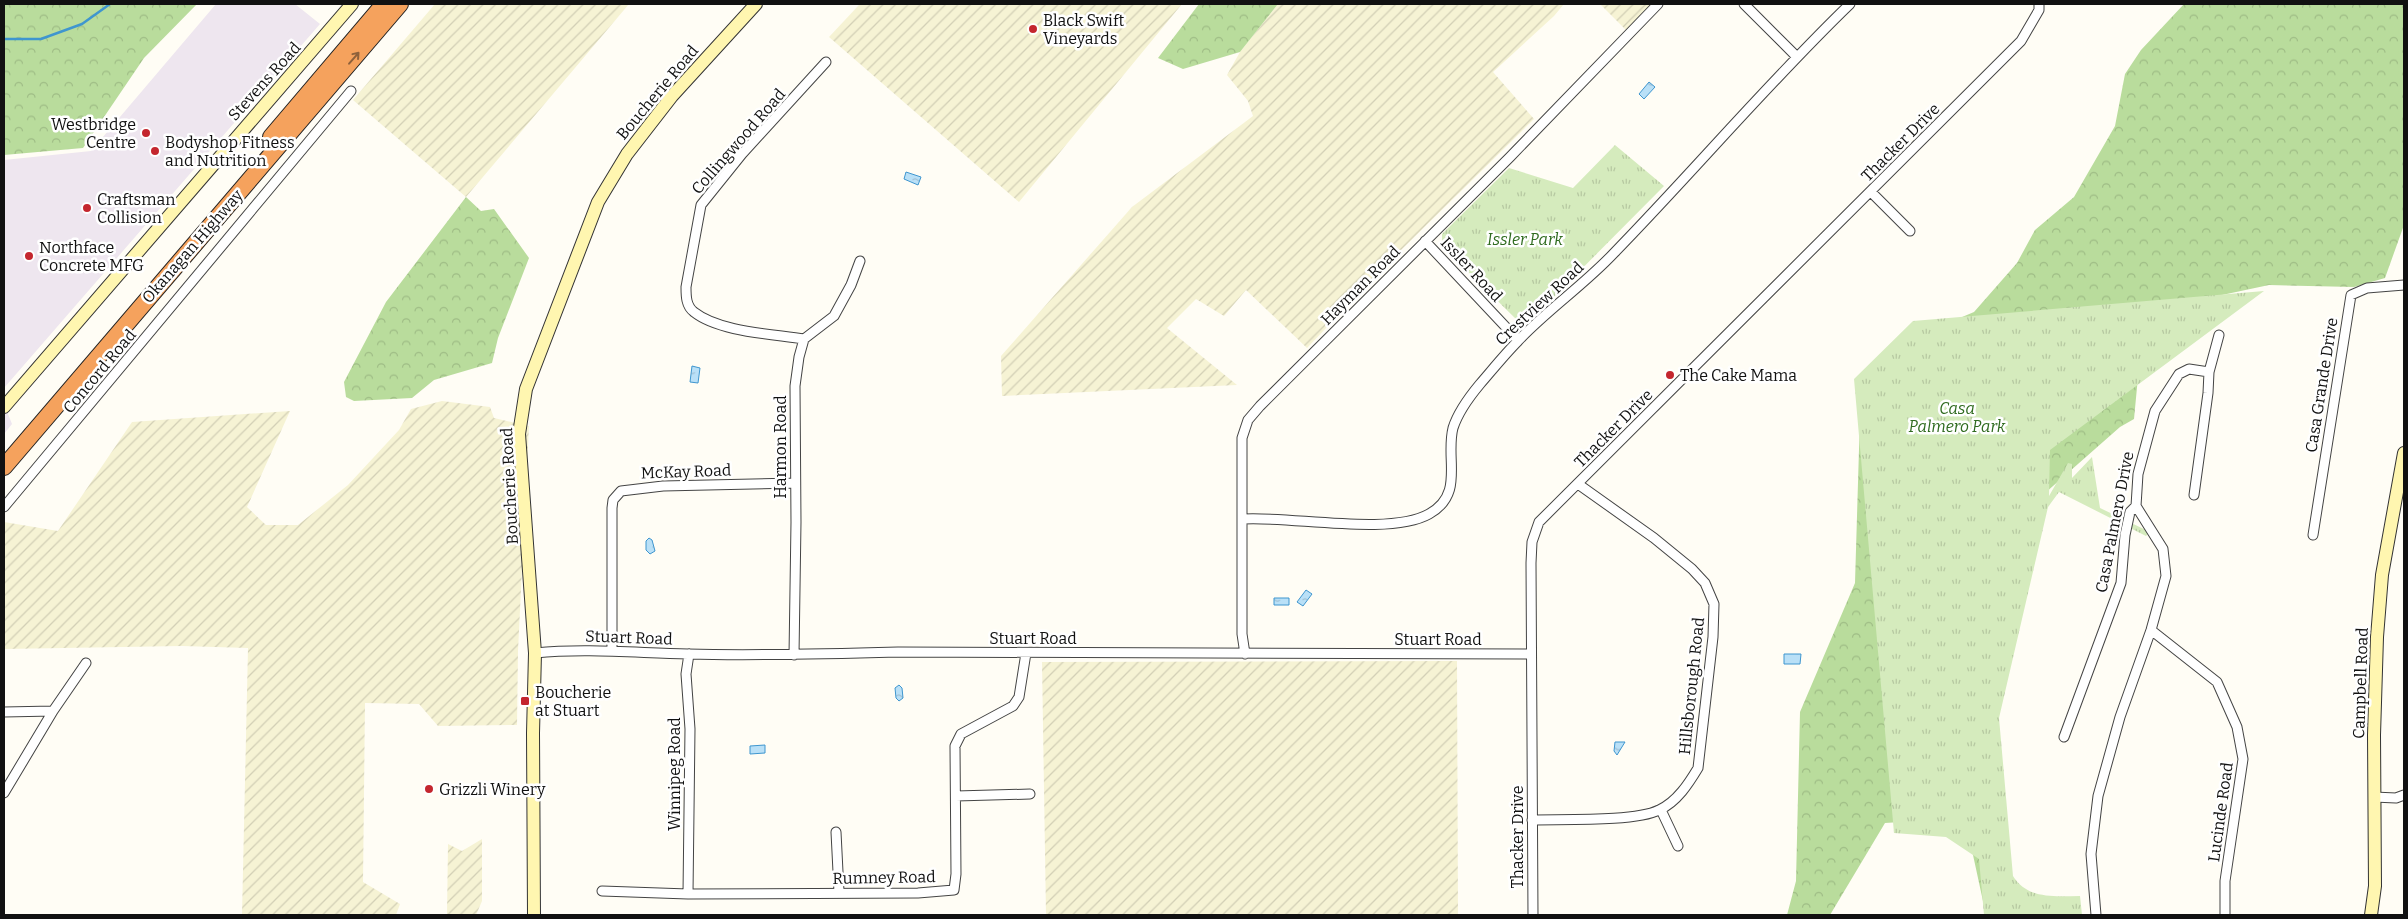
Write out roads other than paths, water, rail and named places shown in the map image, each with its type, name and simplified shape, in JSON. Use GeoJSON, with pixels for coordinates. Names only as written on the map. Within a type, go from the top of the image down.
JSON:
{"type":"FeatureCollection","features":[{"type":"Feature","properties":{"kind":"highway","name":"Okanagan Highway"},"geometry":{"type":"LineString","coordinates":[[4,450],[384,4]]}},
{"type":"Feature","properties":{"kind":"highway","name":"Okanagan Highway"},"geometry":{"type":"LineString","coordinates":[[4,467],[400,4]]}},
{"type":"Feature","properties":{"kind":"street","name":"Stevens Road"},"geometry":{"type":"LineString","coordinates":[[4,407],[352,4]]}},
{"type":"Feature","properties":{"kind":"street","name":"Boucherie Road"},"geometry":{"type":"LineString","coordinates":[[534,915],[533,732],[536,653],[520,434],[526,389],[598,202],[627,154],[672,96],[756,4]]}},
{"type":"Feature","properties":{"kind":"street","name":"Hayman Road"},"geometry":{"type":"LineString","coordinates":[[1245,654],[1242,634],[1244,519],[1242,438],[1248,420],[1658,4]]}},
{"type":"Feature","properties":{"kind":"street"},"geometry":{"type":"LineString","coordinates":[[1744,4],[1796,56]]}},
{"type":"Feature","properties":{"kind":"street","name":"Crestview Road"},"geometry":{"type":"LineString","coordinates":[[1244,519],[1262,518],[1308,522],[1408,522],[1427,516],[1442,506],[1452,482],[1451,438],[1458,416],[1475,390],[1518,340],[1612,255],[1796,56],[1850,4]]}},
{"type":"Feature","properties":{"kind":"street","name":"Thacker Drive"},"geometry":{"type":"LineString","coordinates":[[1533,915],[1532,542],[1539,522],[2021,41],[2039,10],[2039,4]]}},
{"type":"Feature","properties":{"kind":"street","name":"Collingwood Road"},"geometry":{"type":"LineString","coordinates":[[804,339],[719,324],[693,311],[686,298],[686,287],[701,205],[742,154],[826,62]]}},
{"type":"Feature","properties":{"kind":"street","name":"Concord Road"},"geometry":{"type":"LineString","coordinates":[[4,507],[351,91]]}},
{"type":"Feature","properties":{"kind":"street"},"geometry":{"type":"LineString","coordinates":[[1871,192],[1910,231]]}},
{"type":"Feature","properties":{"kind":"street","name":"Issler Road"},"geometry":{"type":"LineString","coordinates":[[1425,242],[1518,340]]}},
{"type":"Feature","properties":{"kind":"street"},"geometry":{"type":"LineString","coordinates":[[804,339],[834,316],[851,285],[860,261]]}},
{"type":"Feature","properties":{"kind":"street","name":"Casa Grande Drive"},"geometry":{"type":"LineString","coordinates":[[2313,535],[2351,295],[2366,288],[2404,284]]}},
{"type":"Feature","properties":{"kind":"street"},"geometry":{"type":"LineString","coordinates":[[2194,495],[2208,393],[2208,372],[2219,335]]}},
{"type":"Feature","properties":{"kind":"street","name":"Harmon Road"},"geometry":{"type":"LineString","coordinates":[[794,655],[795,386],[804,339]]}},
{"type":"Feature","properties":{"kind":"street","name":"Casa Palmero Drive"},"geometry":{"type":"LineString","coordinates":[[2064,737],[2121,584],[2125,535],[2130,512],[2136,506],[2138,474],[2155,411],[2179,374],[2189,369],[2208,372]]}},
{"type":"Feature","properties":{"kind":"street","name":"Campbell Road"},"geometry":{"type":"LineString","coordinates":[[2372,915],[2375,886],[2376,676],[2382,575],[2404,453]]}},
{"type":"Feature","properties":{"kind":"street","name":"McKay Road"},"geometry":{"type":"LineString","coordinates":[[612,651],[612,508],[613,500],[621,491],[663,486],[795,483]]}},
{"type":"Feature","properties":{"kind":"street","name":"Hillsborough Road"},"geometry":{"type":"LineString","coordinates":[[1532,820],[1642,816],[1661,810],[1688,785],[1698,768],[1713,637],[1714,604],[1705,583],[1692,569],[1654,538],[1578,484]]}},
{"type":"Feature","properties":{"kind":"street"},"geometry":{"type":"LineString","coordinates":[[2096,915],[2091,854],[2098,796],[2120,717],[2151,630],[2166,576],[2163,549],[2136,506]]}},
{"type":"Feature","properties":{"kind":"street","name":"Lucinde Road"},"geometry":{"type":"LineString","coordinates":[[2151,630],[2217,682],[2237,727],[2243,758],[2225,881],[2225,915]]}},
{"type":"Feature","properties":{"kind":"street","name":"Stuart Road"},"geometry":{"type":"LineString","coordinates":[[536,653],[571,650],[794,655],[898,652],[1532,654]]}},
{"type":"Feature","properties":{"kind":"street","name":"Rumney Road"},"geometry":{"type":"LineString","coordinates":[[602,891],[688,894],[918,893],[954,890],[955,746],[961,734],[1013,706],[1019,697],[1026,652]]}},
{"type":"Feature","properties":{"kind":"street","name":"Winnipeg Road"},"geometry":{"type":"LineString","coordinates":[[688,894],[690,729],[686,674],[689,654]]}},
{"type":"Feature","properties":{"kind":"street"},"geometry":{"type":"LineString","coordinates":[[4,793],[53,711],[86,663]]}},
{"type":"Feature","properties":{"kind":"street"},"geometry":{"type":"LineString","coordinates":[[4,712],[53,711]]}},
{"type":"Feature","properties":{"kind":"street"},"geometry":{"type":"LineString","coordinates":[[956,796],[1030,794]]}},
{"type":"Feature","properties":{"kind":"street"},"geometry":{"type":"LineString","coordinates":[[2374,797],[2396,798],[2404,795]]}},
{"type":"Feature","properties":{"kind":"street"},"geometry":{"type":"LineString","coordinates":[[1661,810],[1678,846]]}},
{"type":"Feature","properties":{"kind":"street"},"geometry":{"type":"LineString","coordinates":[[836,832],[838,892]]}},
{"type":"Feature","properties":{"kind":"water"},"geometry":{"type":"Polygon","coordinates":[[[1649,82],[1655,87],[1644,99],[1639,94],[1649,82]]]}},
{"type":"Feature","properties":{"kind":"water"},"geometry":{"type":"Polygon","coordinates":[[[906,172],[921,177],[918,185],[904,179],[906,172]]]}},
{"type":"Feature","properties":{"kind":"water"},"geometry":{"type":"Polygon","coordinates":[[[692,366],[700,368],[698,383],[690,382],[692,366]]]}},
{"type":"Feature","properties":{"kind":"water"},"geometry":{"type":"Polygon","coordinates":[[[649,538],[652,540],[655,551],[650,554],[646,550],[646,541],[649,538]]]}},
{"type":"Feature","properties":{"kind":"water"},"geometry":{"type":"Polygon","coordinates":[[[1306,590],[1312,594],[1303,606],[1297,602],[1306,590]]]}},
{"type":"Feature","properties":{"kind":"water"},"geometry":{"type":"Polygon","coordinates":[[[1274,598],[1289,598],[1289,605],[1274,605],[1274,598]]]}},
{"type":"Feature","properties":{"kind":"water"},"geometry":{"type":"Polygon","coordinates":[[[1784,654],[1801,654],[1800,664],[1784,664],[1784,654]]]}},
{"type":"Feature","properties":{"kind":"water"},"geometry":{"type":"Polygon","coordinates":[[[899,685],[902,688],[903,698],[899,701],[896,698],[895,688],[899,685]]]}},
{"type":"Feature","properties":{"kind":"water"},"geometry":{"type":"Polygon","coordinates":[[[1615,742],[1625,742],[1617,755],[1614,751],[1615,742]]]}},
{"type":"Feature","properties":{"kind":"water"},"geometry":{"type":"Polygon","coordinates":[[[765,745],[765,753],[750,754],[750,746],[765,745]]]}},
{"type":"Feature","properties":{"kind":"waterway"},"geometry":{"type":"LineString","coordinates":[[4,39],[41,39],[82,24],[110,4]]}},
{"type":"Feature","properties":{"kind":"place","name":"Black Swift Vineyards"},"geometry":{"type":"Point","coordinates":[1033,29]}},
{"type":"Feature","properties":{"kind":"place","name":"Westbridge Centre"},"geometry":{"type":"Point","coordinates":[146,133]}},
{"type":"Feature","properties":{"kind":"place","name":"Bodyshop Fitness and Nutrition"},"geometry":{"type":"Point","coordinates":[155,151]}},
{"type":"Feature","properties":{"kind":"place","name":"Craftsman Collision"},"geometry":{"type":"Point","coordinates":[87,208]}},
{"type":"Feature","properties":{"kind":"place","name":"Northface Concrete MFG"},"geometry":{"type":"Point","coordinates":[29,256]}},
{"type":"Feature","properties":{"kind":"place","name":"The Cake Mama"},"geometry":{"type":"Point","coordinates":[1670,375]}},
{"type":"Feature","properties":{"kind":"place","name":"Boucherie at Stuart"},"geometry":{"type":"Point","coordinates":[525,701]}},
{"type":"Feature","properties":{"kind":"place","name":"Grizzli Winery"},"geometry":{"type":"Point","coordinates":[429,789]}},
{"type":"Feature","properties":{"kind":"park label","name":"Issler Park"},"geometry":{"type":"Point","coordinates":[1525,239]}},
{"type":"Feature","properties":{"kind":"park label","name":"Casa Palmero Park"},"geometry":{"type":"Point","coordinates":[1957,417]}}]}
